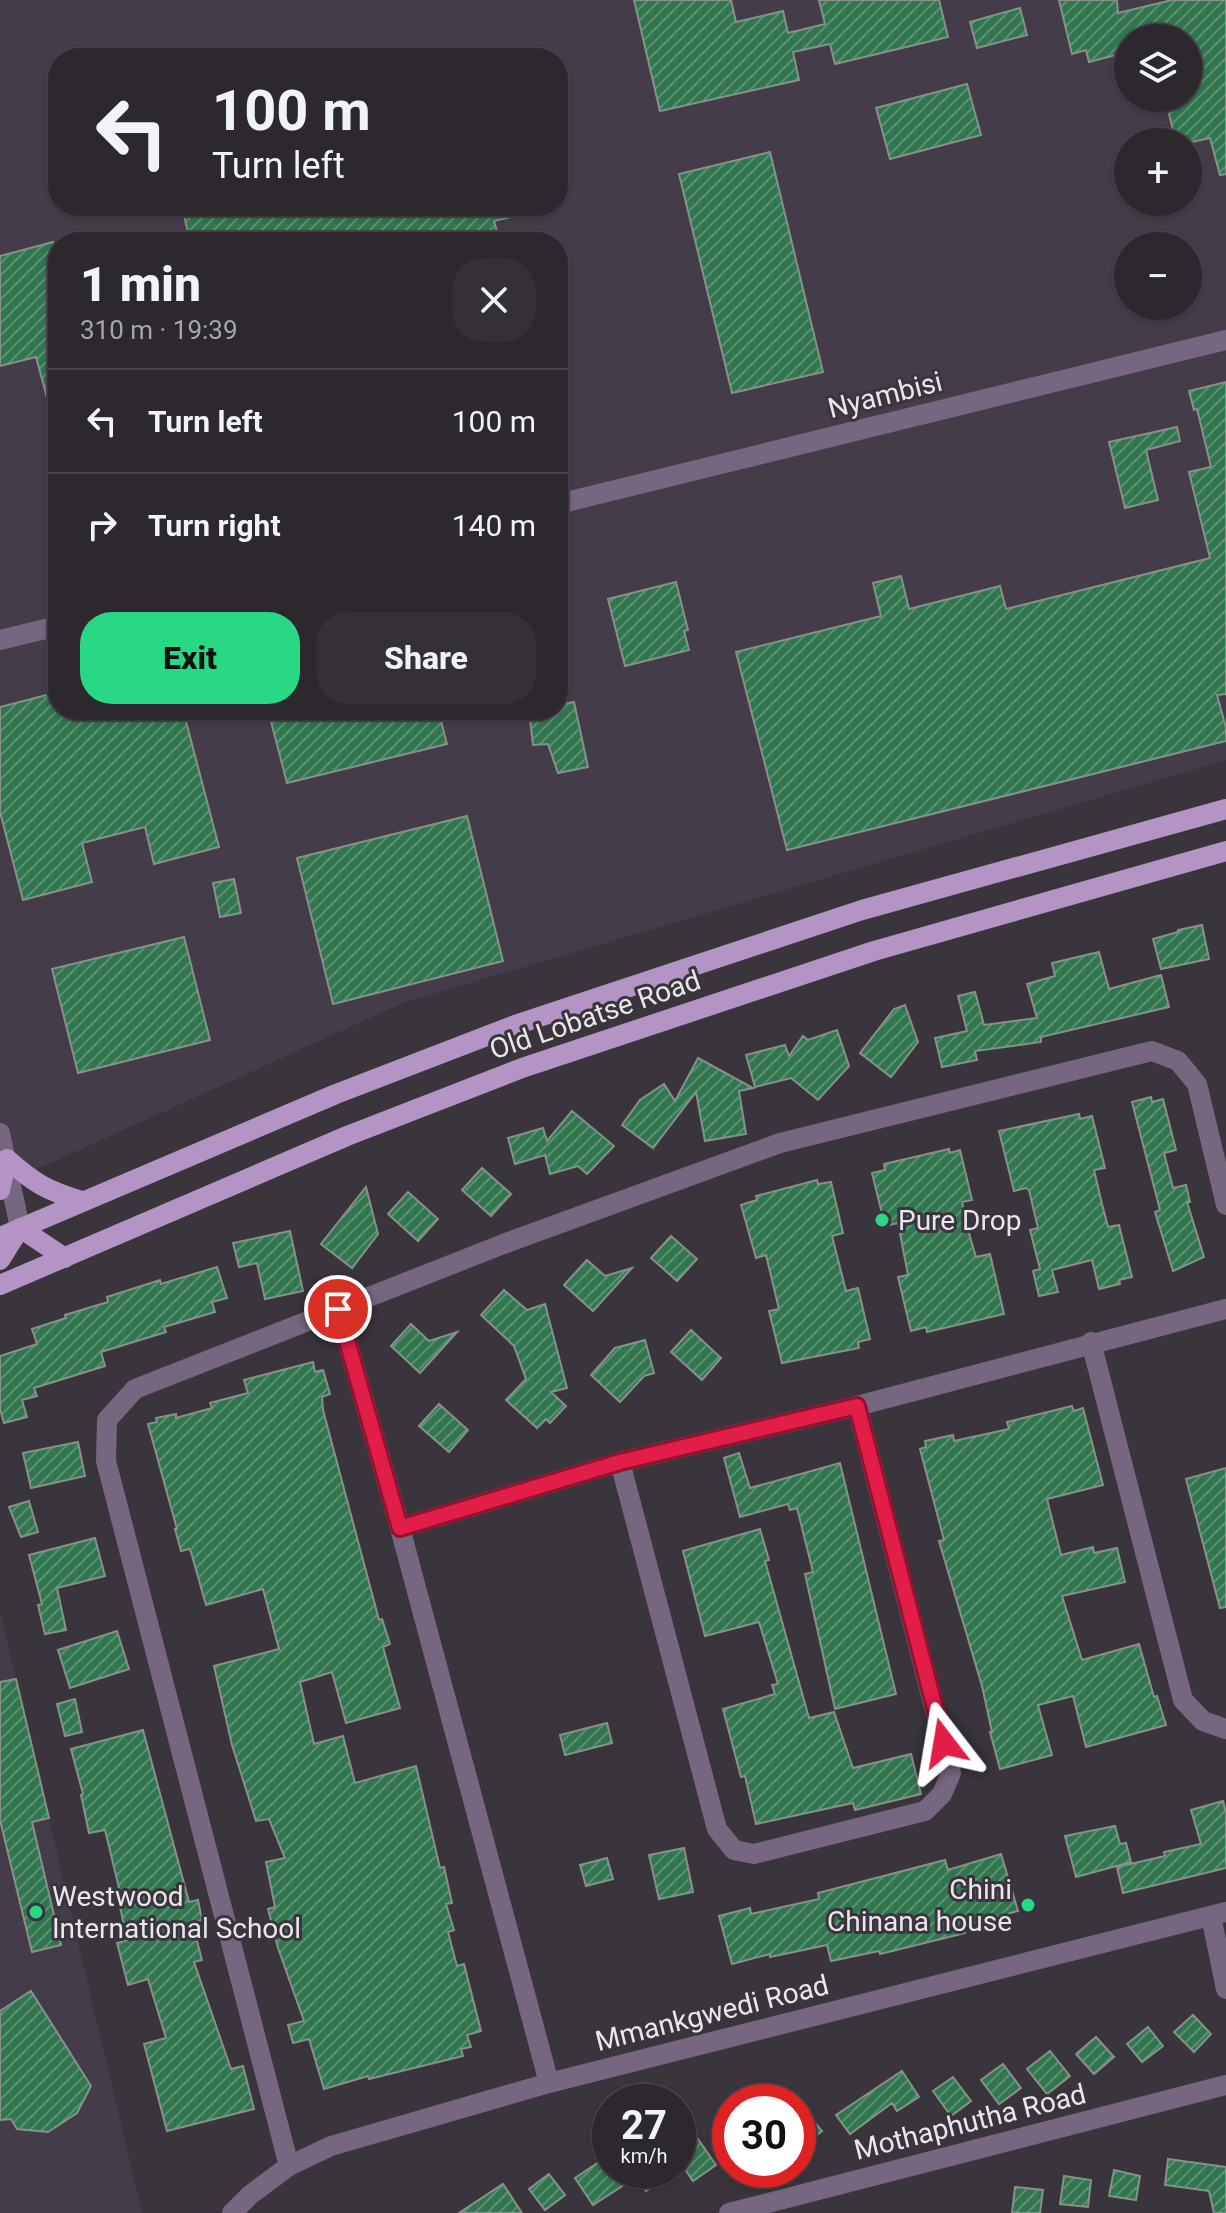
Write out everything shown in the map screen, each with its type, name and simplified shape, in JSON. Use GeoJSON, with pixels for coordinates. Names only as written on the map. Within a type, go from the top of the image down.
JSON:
{"type":"FeatureCollection","features":[{"type":"Feature","properties":{"kind":"main road","name":"Old Lobatse Road"},"geometry":{"type":"LineString","coordinates":[[0,1237],[336,1094],[515,1025],[862,910],[1226,809]]}},
{"type":"Feature","properties":{"kind":"main road","name":"Old Lobatse Road"},"geometry":{"type":"LineString","coordinates":[[0,1285],[347,1136],[522,1068],[874,951],[1226,851]]}},
{"type":"Feature","properties":{"kind":"main road"},"geometry":{"type":"LineString","coordinates":[[0,1190],[7,1159],[50,1192],[82,1201]]}},
{"type":"Feature","properties":{"kind":"main road"},"geometry":{"type":"LineString","coordinates":[[0,1260],[20,1228],[65,1258]]}},
{"type":"Feature","properties":{"kind":"street","name":"Nyambisi"},"geometry":{"type":"LineString","coordinates":[[568,502],[1226,340]]}},
{"type":"Feature","properties":{"kind":"street"},"geometry":{"type":"LineString","coordinates":[[0,640],[48,628]]}},
{"type":"Feature","properties":{"kind":"street"},"geometry":{"type":"LineString","coordinates":[[289,2166],[106,1461],[107,1420],[135,1389],[506,1243],[780,1143],[1152,1051],[1178,1061],[1197,1084],[1226,1205]]}},
{"type":"Feature","properties":{"kind":"street"},"geometry":{"type":"LineString","coordinates":[[0,1133],[20,1228]]}},
{"type":"Feature","properties":{"kind":"street"},"geometry":{"type":"LineString","coordinates":[[338,1309],[549,2083]]}},
{"type":"Feature","properties":{"kind":"street"},"geometry":{"type":"LineString","coordinates":[[400,1528],[620,1462],[857,1406],[1091,1342],[1226,1309]]}},
{"type":"Feature","properties":{"kind":"street"},"geometry":{"type":"LineString","coordinates":[[1091,1342],[1183,1700],[1203,1721],[1226,1729]]}},
{"type":"Feature","properties":{"kind":"street"},"geometry":{"type":"LineString","coordinates":[[620,1462],[717,1829],[734,1850],[754,1854],[925,1811],[942,1794],[951,1773],[857,1406]]}},
{"type":"Feature","properties":{"kind":"street"},"geometry":{"type":"LineString","coordinates":[[1218,1914],[1226,1989]]}},
{"type":"Feature","properties":{"kind":"street","name":"Mmankgwedi Road"},"geometry":{"type":"LineString","coordinates":[[232,2213],[250,2195],[289,2166],[331,2146],[549,2083],[1218,1914]]}},
{"type":"Feature","properties":{"kind":"street","name":"Mothaphutha Road"},"geometry":{"type":"LineString","coordinates":[[729,2213],[1226,2085]]}},
{"type":"Feature","properties":{"kind":"shaded area"},"geometry":{"type":"Polygon","coordinates":[[[0,0],[1226,0],[1226,760],[405,1002],[0,1186],[0,0]]]}},
{"type":"Feature","properties":{"kind":"shaded area","name":"Westwood International School"},"geometry":{"type":"Polygon","coordinates":[[[0,1612],[142,2213],[0,2213],[0,1612]]]}},
{"type":"Feature","properties":{"kind":"building"},"geometry":{"type":"Polygon","coordinates":[[[634,0],[731,0],[736,22],[783,11],[788,33],[825,24],[819,0],[939,0],[948,37],[835,64],[830,44],[793,52],[799,80],[660,111],[634,0]]]}},
{"type":"Feature","properties":{"kind":"building"},"geometry":{"type":"Polygon","coordinates":[[[1059,0],[1117,0],[1118,13],[1172,0],[1226,0],[1226,174],[1220,175],[1210,138],[1202,140],[1202,128],[1172,128],[1168,112],[1202,112],[1202,24],[1114,24],[1114,55],[1089,62],[1086,50],[1072,54],[1059,0]]]}},
{"type":"Feature","properties":{"kind":"building"},"geometry":{"type":"Polygon","coordinates":[[[1020,8],[1027,35],[977,48],[970,22],[1020,8]]]}},
{"type":"Feature","properties":{"kind":"building"},"geometry":{"type":"Polygon","coordinates":[[[967,84],[981,135],[890,159],[876,108],[967,84]]]}},
{"type":"Feature","properties":{"kind":"building"},"geometry":{"type":"Polygon","coordinates":[[[770,152],[823,372],[732,393],[679,174],[770,152]]]}},
{"type":"Feature","properties":{"kind":"building"},"geometry":{"type":"Polygon","coordinates":[[[184,216],[515,216],[494,221],[497,232],[188,232],[184,216]]]}},
{"type":"Feature","properties":{"kind":"building"},"geometry":{"type":"Polygon","coordinates":[[[48,243],[48,401],[36,357],[0,366],[0,256],[48,243]]]}},
{"type":"Feature","properties":{"kind":"building"},"geometry":{"type":"Polygon","coordinates":[[[1226,382],[1226,694],[1217,695],[1226,728],[1226,741],[787,850],[736,652],[881,616],[873,583],[901,576],[909,609],[1000,586],[1006,609],[1210,558],[1189,472],[1211,467],[1197,409],[1194,410],[1189,391],[1226,382]]]}},
{"type":"Feature","properties":{"kind":"building"},"geometry":{"type":"Polygon","coordinates":[[[1177,427],[1180,441],[1146,450],[1158,500],[1125,508],[1109,442],[1177,427]]]}},
{"type":"Feature","properties":{"kind":"building"},"geometry":{"type":"Polygon","coordinates":[[[676,582],[688,630],[684,631],[689,650],[625,666],[608,599],[676,582]]]}},
{"type":"Feature","properties":{"kind":"building"},"geometry":{"type":"Polygon","coordinates":[[[48,695],[48,720],[186,720],[219,847],[154,864],[145,827],[82,843],[92,882],[23,900],[0,812],[0,707],[48,695]]]}},
{"type":"Feature","properties":{"kind":"building"},"geometry":{"type":"Polygon","coordinates":[[[574,702],[588,767],[558,773],[548,744],[533,745],[530,720],[568,720],[568,703],[574,702]]]}},
{"type":"Feature","properties":{"kind":"building"},"geometry":{"type":"Polygon","coordinates":[[[271,720],[441,720],[447,744],[287,783],[271,720]]]}},
{"type":"Feature","properties":{"kind":"building"},"geometry":{"type":"Polygon","coordinates":[[[467,816],[503,961],[333,1004],[297,858],[467,816]]]}},
{"type":"Feature","properties":{"kind":"building"},"geometry":{"type":"Polygon","coordinates":[[[234,879],[241,913],[220,917],[213,883],[234,879]]]}},
{"type":"Feature","properties":{"kind":"building"},"geometry":{"type":"Polygon","coordinates":[[[1202,925],[1209,959],[1161,969],[1153,939],[1202,925]]]}},
{"type":"Feature","properties":{"kind":"building"},"geometry":{"type":"Polygon","coordinates":[[[184,937],[210,1040],[78,1073],[52,969],[184,937]]]}},
{"type":"Feature","properties":{"kind":"building"},"geometry":{"type":"Polygon","coordinates":[[[1099,952],[1109,989],[1161,975],[1169,1007],[1041,1037],[1041,1042],[975,1051],[977,1060],[942,1067],[935,1038],[967,1031],[958,996],[975,992],[984,1025],[1037,1018],[1027,984],[1055,976],[1052,963],[1099,952]]]}},
{"type":"Feature","properties":{"kind":"building"},"geometry":{"type":"Polygon","coordinates":[[[905,1005],[918,1042],[891,1077],[860,1053],[894,1009],[905,1005]]]}},
{"type":"Feature","properties":{"kind":"building"},"geometry":{"type":"Polygon","coordinates":[[[837,1030],[849,1066],[818,1100],[791,1078],[755,1087],[746,1055],[785,1045],[789,1056],[803,1036],[808,1040],[837,1030]]]}},
{"type":"Feature","properties":{"kind":"building"},"geometry":{"type":"Polygon","coordinates":[[[698,1058],[753,1088],[739,1091],[746,1134],[705,1141],[696,1092],[653,1148],[622,1125],[640,1100],[664,1084],[675,1101],[698,1058]]]}},
{"type":"Feature","properties":{"kind":"building"},"geometry":{"type":"Polygon","coordinates":[[[1151,1097],[1152,1102],[1163,1099],[1176,1150],[1164,1153],[1173,1188],[1186,1185],[1190,1202],[1187,1202],[1204,1257],[1173,1271],[1155,1212],[1160,1210],[1132,1102],[1151,1097]]]}},
{"type":"Feature","properties":{"kind":"building"},"geometry":{"type":"Polygon","coordinates":[[[572,1111],[614,1146],[587,1174],[578,1166],[550,1174],[545,1155],[515,1164],[508,1138],[543,1128],[547,1141],[572,1111]]]}},
{"type":"Feature","properties":{"kind":"building"},"geometry":{"type":"Polygon","coordinates":[[[1079,1114],[1080,1119],[1092,1116],[1105,1168],[1094,1170],[1102,1204],[1108,1227],[1119,1225],[1132,1277],[1119,1280],[1120,1284],[1099,1289],[1092,1260],[1052,1270],[1058,1292],[1039,1296],[1033,1271],[1040,1269],[1030,1230],[1038,1228],[1029,1190],[1014,1191],[999,1131],[1079,1114]]]}},
{"type":"Feature","properties":{"kind":"building"},"geometry":{"type":"Polygon","coordinates":[[[949,1149],[950,1153],[960,1150],[972,1200],[962,1202],[970,1237],[976,1257],[990,1254],[1004,1314],[927,1332],[926,1327],[911,1331],[898,1277],[908,1275],[898,1223],[885,1226],[872,1173],[885,1170],[884,1164],[949,1149]]]}},
{"type":"Feature","properties":{"kind":"building"},"geometry":{"type":"Polygon","coordinates":[[[482,1168],[511,1194],[491,1216],[462,1190],[482,1168]]]}},
{"type":"Feature","properties":{"kind":"building"},"geometry":{"type":"Polygon","coordinates":[[[817,1180],[818,1184],[831,1182],[843,1233],[832,1236],[846,1291],[858,1288],[870,1339],[858,1342],[859,1348],[782,1363],[769,1311],[779,1309],[766,1255],[756,1258],[741,1205],[757,1200],[756,1196],[817,1180]]]}},
{"type":"Feature","properties":{"kind":"building"},"geometry":{"type":"Polygon","coordinates":[[[366,1187],[378,1234],[352,1268],[321,1244],[366,1187]]]}},
{"type":"Feature","properties":{"kind":"building"},"geometry":{"type":"Polygon","coordinates":[[[408,1192],[438,1219],[418,1241],[388,1214],[408,1192]]]}},
{"type":"Feature","properties":{"kind":"building"},"geometry":{"type":"Polygon","coordinates":[[[290,1231],[303,1291],[265,1299],[257,1263],[239,1267],[233,1243],[290,1231]]]}},
{"type":"Feature","properties":{"kind":"building"},"geometry":{"type":"Polygon","coordinates":[[[671,1236],[697,1259],[677,1281],[651,1258],[671,1236]]]}},
{"type":"Feature","properties":{"kind":"building"},"geometry":{"type":"Polygon","coordinates":[[[587,1260],[605,1276],[632,1268],[593,1311],[564,1285],[587,1260]]]}},
{"type":"Feature","properties":{"kind":"building"},"geometry":{"type":"Polygon","coordinates":[[[217,1267],[227,1298],[212,1302],[215,1312],[164,1327],[166,1332],[101,1352],[105,1366],[34,1388],[37,1396],[22,1400],[27,1417],[4,1423],[0,1409],[0,1356],[37,1344],[32,1329],[108,1302],[107,1297],[160,1280],[161,1284],[217,1267]]]}},
{"type":"Feature","properties":{"kind":"building"},"geometry":{"type":"Polygon","coordinates":[[[504,1290],[527,1310],[545,1304],[567,1388],[551,1392],[566,1406],[550,1423],[546,1419],[537,1428],[506,1400],[526,1379],[514,1346],[481,1315],[504,1290]]]}},
{"type":"Feature","properties":{"kind":"building"},"geometry":{"type":"Polygon","coordinates":[[[411,1324],[429,1341],[457,1332],[420,1373],[391,1346],[411,1324]]]}},
{"type":"Feature","properties":{"kind":"building"},"geometry":{"type":"Polygon","coordinates":[[[691,1330],[721,1358],[702,1380],[671,1352],[691,1330]]]}},
{"type":"Feature","properties":{"kind":"building"},"geometry":{"type":"Polygon","coordinates":[[[645,1340],[654,1373],[644,1376],[620,1402],[591,1375],[615,1348],[645,1340]]]}},
{"type":"Feature","properties":{"kind":"building"},"geometry":{"type":"Polygon","coordinates":[[[313,1362],[315,1372],[323,1370],[330,1394],[322,1397],[323,1410],[379,1620],[382,1619],[390,1644],[383,1647],[400,1708],[346,1723],[332,1672],[300,1682],[314,1744],[343,1736],[355,1783],[416,1766],[440,1868],[444,1867],[452,1903],[446,1904],[454,1930],[448,1932],[457,1966],[464,1964],[481,2031],[467,2035],[471,2047],[461,2049],[463,2056],[369,2079],[368,2076],[324,2089],[309,2039],[293,2043],[288,2025],[304,2021],[278,1948],[268,1909],[275,1907],[266,1862],[285,1858],[269,1819],[256,1821],[232,1745],[214,1666],[279,1649],[263,1589],[206,1605],[191,1552],[189,1549],[181,1551],[148,1424],[157,1422],[156,1418],[176,1414],[176,1418],[212,1408],[210,1403],[248,1393],[244,1380],[313,1362]]]}},
{"type":"Feature","properties":{"kind":"building"},"geometry":{"type":"Polygon","coordinates":[[[439,1404],[468,1430],[449,1452],[419,1426],[439,1404]]]}},
{"type":"Feature","properties":{"kind":"building"},"geometry":{"type":"Polygon","coordinates":[[[1072,1406],[1074,1411],[1083,1408],[1103,1485],[1047,1499],[1061,1555],[1093,1547],[1094,1553],[1117,1548],[1125,1582],[1062,1596],[1082,1660],[1139,1644],[1154,1697],[1157,1696],[1166,1725],[1086,1747],[1073,1696],[1038,1705],[1052,1755],[1000,1769],[982,1686],[939,1541],[944,1540],[920,1449],[926,1447],[925,1441],[953,1435],[954,1441],[1009,1429],[1007,1422],[1072,1406]]]}},
{"type":"Feature","properties":{"kind":"building"},"geometry":{"type":"Polygon","coordinates":[[[78,1442],[85,1476],[31,1488],[23,1453],[78,1442]]]}},
{"type":"Feature","properties":{"kind":"building"},"geometry":{"type":"Polygon","coordinates":[[[739,1453],[750,1488],[840,1463],[896,1694],[835,1709],[805,1574],[813,1572],[797,1508],[790,1510],[788,1504],[740,1517],[724,1458],[739,1453]]]}},
{"type":"Feature","properties":{"kind":"building"},"geometry":{"type":"Polygon","coordinates":[[[1226,1468],[1226,1607],[1220,1608],[1186,1479],[1226,1468]]]}},
{"type":"Feature","properties":{"kind":"building"},"geometry":{"type":"Polygon","coordinates":[[[29,1501],[38,1532],[21,1537],[9,1507],[29,1501]]]}},
{"type":"Feature","properties":{"kind":"building"},"geometry":{"type":"Polygon","coordinates":[[[760,1529],[769,1560],[765,1561],[809,1718],[834,1712],[853,1768],[911,1754],[921,1794],[855,1810],[853,1803],[756,1824],[745,1776],[741,1777],[723,1709],[775,1694],[772,1685],[778,1684],[759,1622],[705,1636],[683,1551],[760,1529]]]}},
{"type":"Feature","properties":{"kind":"building"},"geometry":{"type":"Polygon","coordinates":[[[95,1538],[105,1576],[57,1588],[66,1630],[45,1634],[38,1605],[42,1604],[29,1555],[95,1538]]]}},
{"type":"Feature","properties":{"kind":"building"},"geometry":{"type":"Polygon","coordinates":[[[117,1631],[129,1669],[70,1688],[58,1650],[117,1631]]]}},
{"type":"Feature","properties":{"kind":"building"},"geometry":{"type":"Polygon","coordinates":[[[16,1679],[49,1818],[32,1822],[61,1945],[32,1952],[0,1820],[0,1682],[16,1679]]]}},
{"type":"Feature","properties":{"kind":"building"},"geometry":{"type":"Polygon","coordinates":[[[75,1699],[82,1732],[65,1736],[57,1704],[75,1699]]]}},
{"type":"Feature","properties":{"kind":"building"},"geometry":{"type":"Polygon","coordinates":[[[607,1723],[612,1743],[565,1755],[560,1735],[607,1723]]]}},
{"type":"Feature","properties":{"kind":"building"},"geometry":{"type":"Polygon","coordinates":[[[143,1730],[189,1902],[198,1900],[202,1920],[192,1922],[202,1960],[194,1962],[231,2069],[243,2066],[254,2109],[167,2131],[144,2044],[166,2038],[148,1979],[128,1985],[117,1943],[128,1940],[126,1931],[129,1929],[125,1930],[117,1893],[120,1892],[105,1830],[89,1833],[71,1749],[143,1730]]]}},
{"type":"Feature","properties":{"kind":"building"},"geometry":{"type":"Polygon","coordinates":[[[1223,1801],[1226,1813],[1226,1868],[1123,1893],[1117,1867],[1201,1844],[1191,1810],[1223,1801]]]}},
{"type":"Feature","properties":{"kind":"building"},"geometry":{"type":"Polygon","coordinates":[[[1115,1826],[1120,1844],[1126,1843],[1131,1862],[1076,1877],[1065,1836],[1115,1826]]]}},
{"type":"Feature","properties":{"kind":"building"},"geometry":{"type":"Polygon","coordinates":[[[684,1848],[693,1892],[659,1899],[649,1855],[684,1848]]]}},
{"type":"Feature","properties":{"kind":"building"},"geometry":{"type":"Polygon","coordinates":[[[1001,1854],[1018,1911],[963,1926],[965,1933],[880,1954],[879,1951],[831,1961],[827,1945],[732,1964],[719,1916],[750,1908],[751,1914],[819,1899],[818,1893],[945,1860],[948,1870],[1001,1854]]]}},
{"type":"Feature","properties":{"kind":"building"},"geometry":{"type":"Polygon","coordinates":[[[607,1858],[613,1879],[586,1886],[580,1865],[607,1858]]]}},
{"type":"Feature","properties":{"kind":"building"},"geometry":{"type":"Polygon","coordinates":[[[31,1991],[91,2086],[77,2113],[48,2132],[17,2129],[11,2119],[0,2120],[0,2011],[31,1991]]]}},
{"type":"Feature","properties":{"kind":"building"},"geometry":{"type":"Polygon","coordinates":[[[1193,2015],[1211,2034],[1194,2052],[1174,2032],[1193,2015]]]}},
{"type":"Feature","properties":{"kind":"building"},"geometry":{"type":"Polygon","coordinates":[[[1148,2027],[1163,2046],[1142,2062],[1127,2044],[1148,2027]]]}},
{"type":"Feature","properties":{"kind":"building"},"geometry":{"type":"Polygon","coordinates":[[[1096,2037],[1114,2057],[1094,2074],[1076,2054],[1096,2037]]]}},
{"type":"Feature","properties":{"kind":"building"},"geometry":{"type":"Polygon","coordinates":[[[1050,2051],[1070,2076],[1047,2094],[1027,2069],[1050,2051]]]}},
{"type":"Feature","properties":{"kind":"building"},"geometry":{"type":"Polygon","coordinates":[[[1003,2064],[1021,2088],[999,2104],[981,2080],[1003,2064]]]}},
{"type":"Feature","properties":{"kind":"building"},"geometry":{"type":"Polygon","coordinates":[[[902,2071],[919,2097],[897,2111],[892,2103],[850,2134],[836,2115],[902,2071]]]}},
{"type":"Feature","properties":{"kind":"building"},"geometry":{"type":"Polygon","coordinates":[[[953,2077],[971,2101],[951,2116],[933,2091],[953,2077]]]}},
{"type":"Feature","properties":{"kind":"building"},"geometry":{"type":"Polygon","coordinates":[[[698,2139],[712,2159],[712,2168],[696,2179],[698,2139]]]}},
{"type":"Feature","properties":{"kind":"building"},"geometry":{"type":"Polygon","coordinates":[[[1168,2159],[1226,2167],[1226,2213],[1214,2213],[1209,2191],[1165,2185],[1168,2159]]]}},
{"type":"Feature","properties":{"kind":"building"},"geometry":{"type":"Polygon","coordinates":[[[592,2167],[592,2188],[619,2188],[593,2205],[575,2178],[592,2167]]]}},
{"type":"Feature","properties":{"kind":"building"},"geometry":{"type":"Polygon","coordinates":[[[1114,2170],[1140,2176],[1136,2200],[1109,2196],[1114,2170]]]}},
{"type":"Feature","properties":{"kind":"building"},"geometry":{"type":"Polygon","coordinates":[[[549,2174],[565,2195],[545,2210],[529,2189],[549,2174]]]}},
{"type":"Feature","properties":{"kind":"building"},"geometry":{"type":"Polygon","coordinates":[[[1064,2176],[1091,2180],[1088,2207],[1060,2204],[1064,2176]]]}},
{"type":"Feature","properties":{"kind":"building"},"geometry":{"type":"Polygon","coordinates":[[[503,2184],[522,2213],[459,2213],[503,2184]]]}},
{"type":"Feature","properties":{"kind":"building"},"geometry":{"type":"Polygon","coordinates":[[[1015,2187],[1043,2190],[1040,2213],[1012,2213],[1015,2187]]]}},
{"type":"Feature","properties":{"kind":"place","name":"Pure Drop"},"geometry":{"type":"Point","coordinates":[882,1220]}},
{"type":"Feature","properties":{"kind":"place","name":"Chini Chinana house"},"geometry":{"type":"Point","coordinates":[1028,1905]}},
{"type":"Feature","properties":{"kind":"place","name":"Westwood International School"},"geometry":{"type":"Point","coordinates":[36,1912]}},
{"type":"Feature","properties":{"kind":"route"},"geometry":{"type":"LineString","coordinates":[[338,1309],[400,1528],[620,1462],[857,1406],[944,1743]]}}]}
